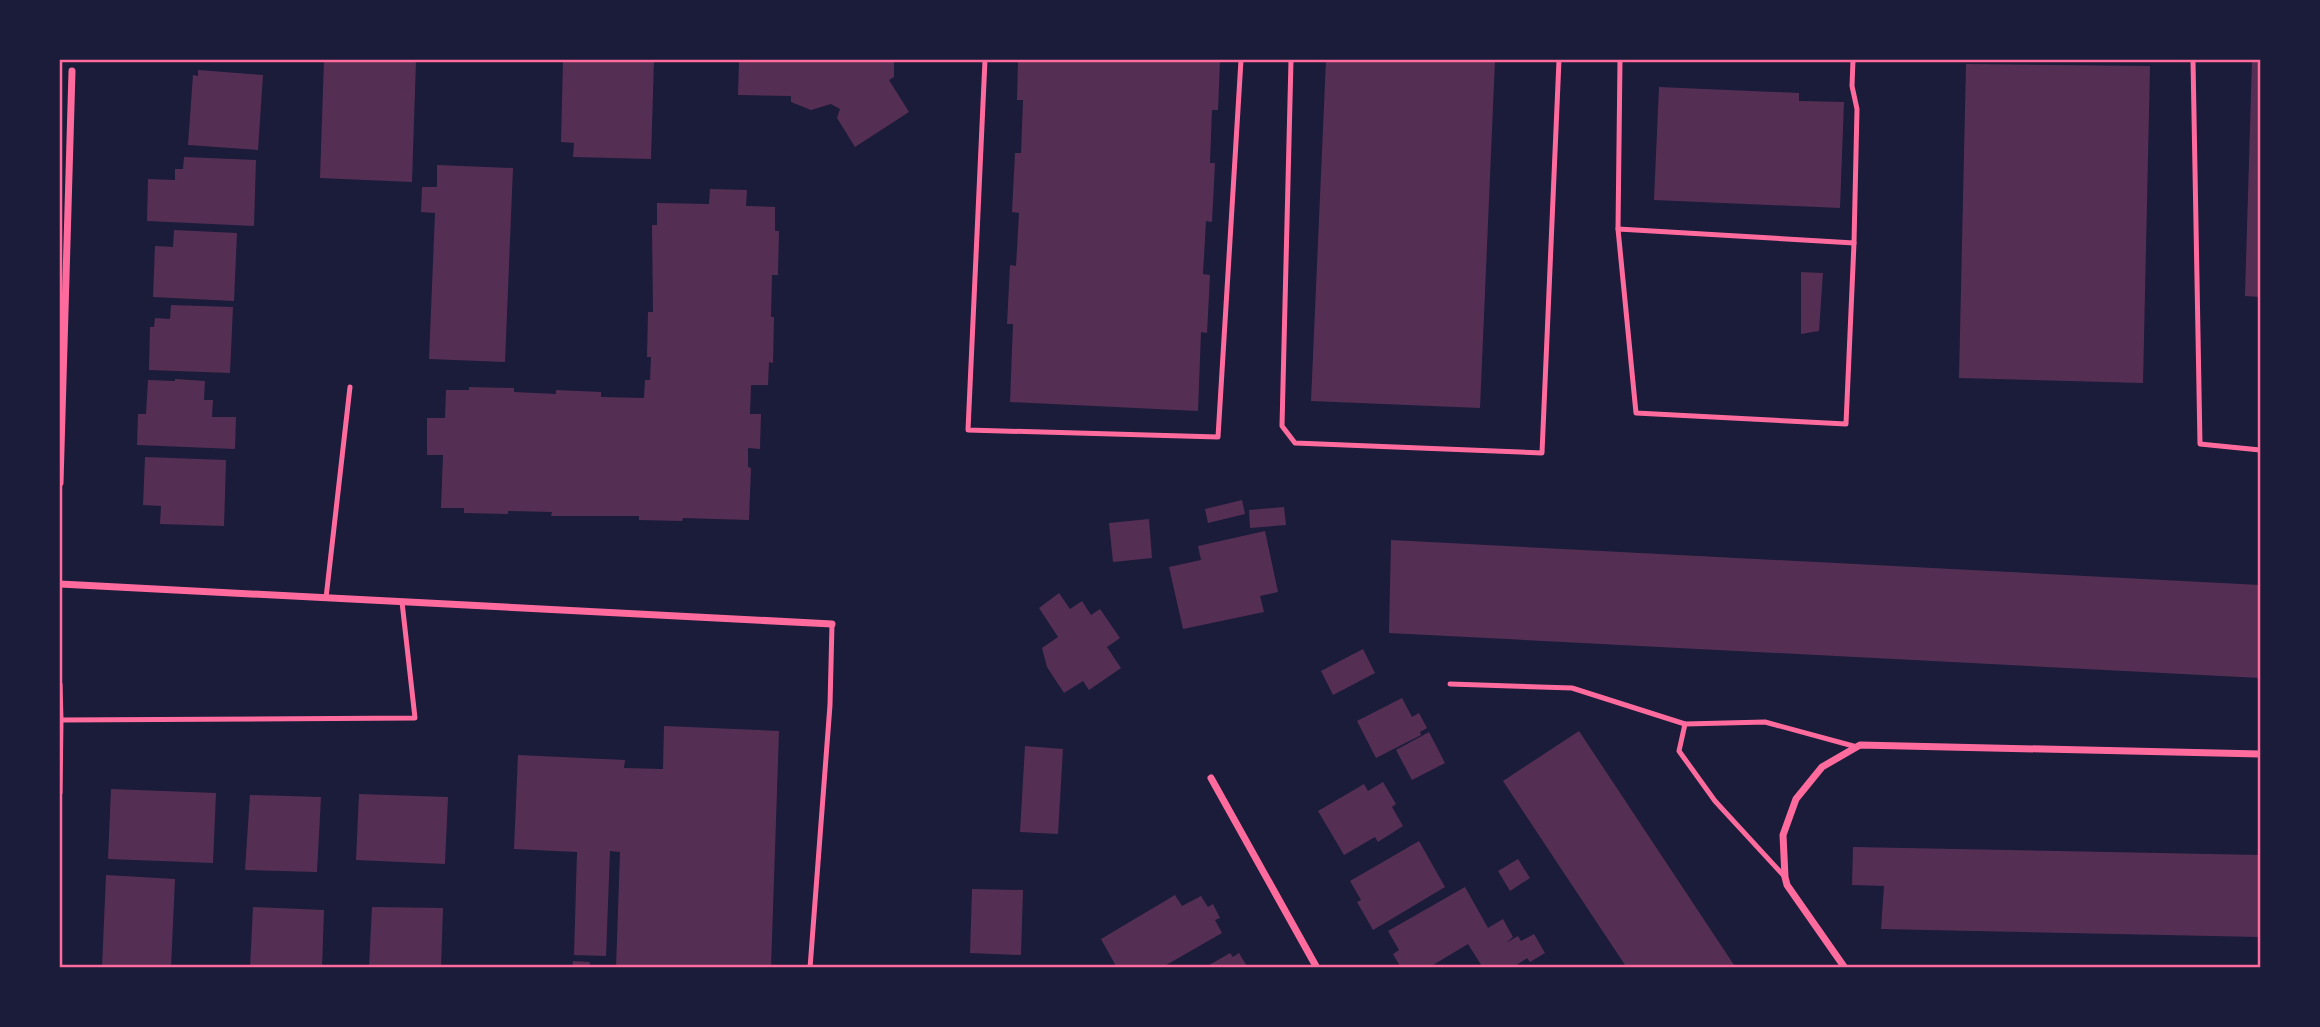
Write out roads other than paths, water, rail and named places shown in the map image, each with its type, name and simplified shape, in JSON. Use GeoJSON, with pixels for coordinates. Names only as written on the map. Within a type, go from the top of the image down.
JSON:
{"type":"FeatureCollection","features":[{"type":"Feature","properties":{"kind":"street"},"geometry":{"type":"LineString","coordinates":[[60,483],[72,71]]}},
{"type":"Feature","properties":{"kind":"street"},"geometry":{"type":"LineString","coordinates":[[60,584],[832,624]]}},
{"type":"Feature","properties":{"kind":"street"},"geometry":{"type":"LineString","coordinates":[[1845,968],[1787,886],[1783,835],[1796,799],[1822,767],[1860,745],[2260,754]]}},
{"type":"Feature","properties":{"kind":"street"},"geometry":{"type":"LineString","coordinates":[[1210,778],[1317,968]]}},
{"type":"Feature","properties":{"kind":"lane"},"geometry":{"type":"LineString","coordinates":[[985,60],[968,430],[1218,437],[1241,60]]}},
{"type":"Feature","properties":{"kind":"lane"},"geometry":{"type":"LineString","coordinates":[[1291,60],[1282,426],[1295,443],[1542,453],[1559,60]]}},
{"type":"Feature","properties":{"kind":"lane"},"geometry":{"type":"LineString","coordinates":[[1620,60],[1618,229],[1636,413],[1846,424],[1857,109],[1852,86],[1853,60]]}},
{"type":"Feature","properties":{"kind":"lane"},"geometry":{"type":"LineString","coordinates":[[2193,60],[2200,444],[2260,450]]}},
{"type":"Feature","properties":{"kind":"lane"},"geometry":{"type":"LineString","coordinates":[[1618,229],[1854,243]]}},
{"type":"Feature","properties":{"kind":"lane"},"geometry":{"type":"LineString","coordinates":[[326,598],[350,387]]}},
{"type":"Feature","properties":{"kind":"lane"},"geometry":{"type":"LineString","coordinates":[[61,720],[415,718],[402,602]]}},
{"type":"Feature","properties":{"kind":"lane"},"geometry":{"type":"LineString","coordinates":[[810,968],[830,705],[832,624]]}},
{"type":"Feature","properties":{"kind":"lane"},"geometry":{"type":"LineString","coordinates":[[60,684],[60,793]]}},
{"type":"Feature","properties":{"kind":"lane"},"geometry":{"type":"LineString","coordinates":[[1450,684],[1572,688],[1685,724],[1765,722],[1857,747]]}},
{"type":"Feature","properties":{"kind":"lane"},"geometry":{"type":"LineString","coordinates":[[1685,724],[1679,751],[1715,801],[1785,877]]}}]}
